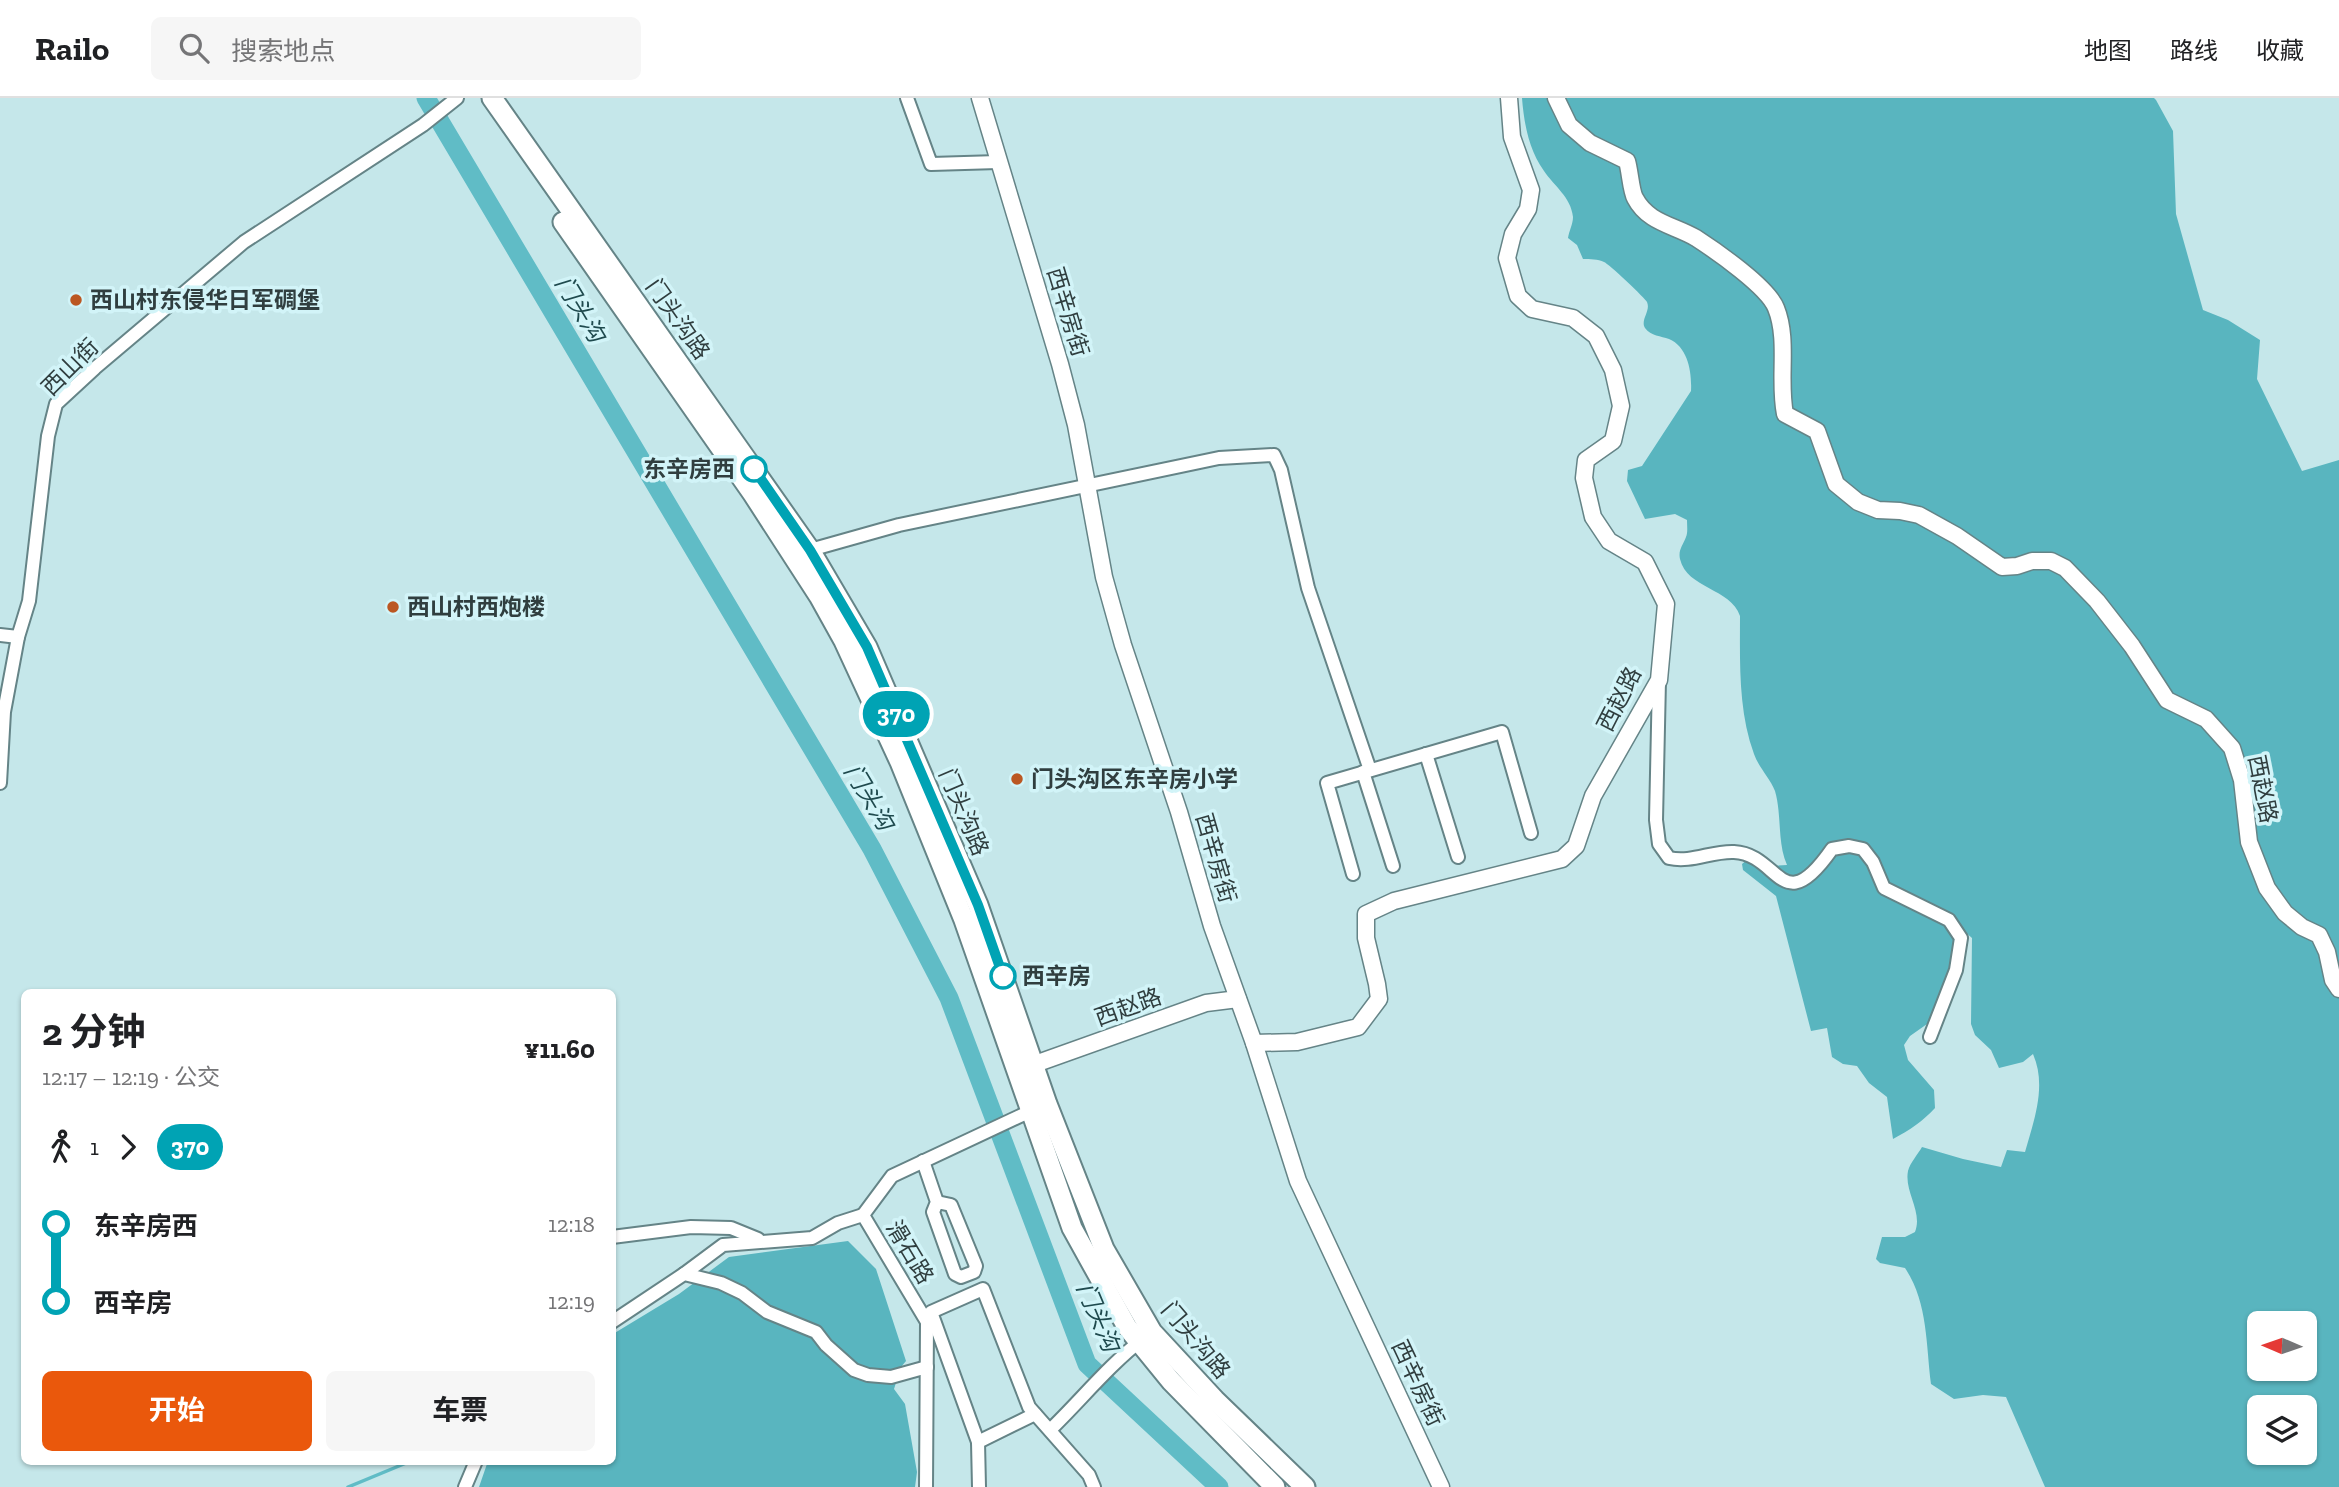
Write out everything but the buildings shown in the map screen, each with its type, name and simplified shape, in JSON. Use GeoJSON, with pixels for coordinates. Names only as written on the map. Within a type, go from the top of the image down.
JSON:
{"type":"FeatureCollection","features":[{"type":"Feature","properties":{"kind":"main road","name":"门头沟路"},"geometry":{"type":"LineString","coordinates":[[476,98],[753,494],[803,555],[903,769],[964,920],[1031,1111],[1104,1249],[1146,1337],[1186,1397],[1275,1487]]}},
{"type":"Feature","properties":{"kind":"main road","name":"门头沟路"},"geometry":{"type":"LineString","coordinates":[[492,98],[867,647],[978,905],[1035,1064],[1031,1111]]}},
{"type":"Feature","properties":{"kind":"main road","name":"门头沟路"},"geometry":{"type":"LineString","coordinates":[[1146,1337],[1305,1487]]}},
{"type":"Feature","properties":{"kind":"street"},"geometry":{"type":"LineString","coordinates":[[907,98],[931,164],[998,162]]}},
{"type":"Feature","properties":{"kind":"street","name":"西辛房街"},"geometry":{"type":"LineString","coordinates":[[980,98],[1076,425],[1104,577],[1123,645],[1179,811],[1212,926],[1254,1043],[1298,1181],[1441,1487]]}},
{"type":"Feature","properties":{"kind":"street","name":"西赵路"},"geometry":{"type":"LineString","coordinates":[[1254,1043],[1297,1042],[1358,1027],[1379,999],[1366,938],[1366,914],[1394,901],[1562,859],[1576,846],[1593,796],[1659,680],[1665,604],[1645,562],[1609,541],[1592,517],[1584,478],[1586,460],[1613,441],[1621,406],[1614,370],[1596,336],[1573,318],[1532,309],[1518,296],[1507,258],[1513,234],[1528,209],[1531,190],[1511,137],[1509,98]]}},
{"type":"Feature","properties":{"kind":"street","name":"西赵路"},"geometry":{"type":"LineString","coordinates":[[1556,98],[1569,125],[1590,143],[1627,161],[1634,197],[1652,218],[1695,238],[1764,289],[1776,308],[1782,343],[1781,395],[1785,414],[1817,431],[1836,484],[1858,502],[1878,510],[1919,515],[2002,567],[2032,561],[2051,561],[2065,568],[2104,610],[2168,700],[2206,719],[2232,748],[2242,780],[2249,842],[2267,888],[2286,913],[2302,927],[2319,935],[2327,952],[2333,980],[2339,989]]}},
{"type":"Feature","properties":{"kind":"street","name":"西山街"},"geometry":{"type":"LineString","coordinates":[[0,783],[4,712],[18,637],[29,601],[48,436],[56,404],[244,242],[423,125],[454,100]]}},
{"type":"Feature","properties":{"kind":"street"},"geometry":{"type":"LineString","coordinates":[[803,555],[899,526],[1086,485],[1219,457],[1274,455],[1281,470],[1308,588],[1393,866]]}},
{"type":"Feature","properties":{"kind":"street"},"geometry":{"type":"LineString","coordinates":[[0,635],[18,637]]}},
{"type":"Feature","properties":{"kind":"street"},"geometry":{"type":"LineString","coordinates":[[1659,680],[1656,820],[1659,844],[1669,858],[1688,861],[1730,852],[1744,853],[1781,880],[1795,882],[1811,877],[1832,849],[1849,846],[1863,849],[1873,862],[1884,888],[1949,920],[1961,938],[1955,970],[1930,1037]]}},
{"type":"Feature","properties":{"kind":"street"},"geometry":{"type":"LineString","coordinates":[[1353,874],[1327,783],[1502,732],[1531,833]]}},
{"type":"Feature","properties":{"kind":"street"},"geometry":{"type":"LineString","coordinates":[[1426,754],[1458,856]]}},
{"type":"Feature","properties":{"kind":"street","name":"西赵路"},"geometry":{"type":"LineString","coordinates":[[1035,1064],[1206,1003],[1238,999]]}},
{"type":"Feature","properties":{"kind":"street","name":"滑石路"},"geometry":{"type":"LineString","coordinates":[[926,1487],[928,1322],[863,1214],[892,1176],[1031,1111]]}},
{"type":"Feature","properties":{"kind":"street"},"geometry":{"type":"LineString","coordinates":[[923,1161],[937,1202],[933,1212],[955,1274],[961,1277],[974,1272],[976,1266],[951,1205],[937,1202]]}},
{"type":"Feature","properties":{"kind":"street"},"geometry":{"type":"LineString","coordinates":[[616,1319],[723,1245],[812,1238],[838,1223],[863,1214]]}},
{"type":"Feature","properties":{"kind":"street"},"geometry":{"type":"LineString","coordinates":[[616,1236],[691,1227],[731,1228],[761,1241]]}},
{"type":"Feature","properties":{"kind":"street"},"geometry":{"type":"LineString","coordinates":[[684,1274],[721,1283],[742,1293],[767,1312],[816,1332],[826,1345],[854,1370],[868,1375],[891,1377],[927,1367]]}},
{"type":"Feature","properties":{"kind":"street"},"geometry":{"type":"LineString","coordinates":[[979,1487],[978,1442],[931,1311],[983,1289],[1029,1407],[1092,1481],[1102,1487]]}},
{"type":"Feature","properties":{"kind":"street"},"geometry":{"type":"LineString","coordinates":[[1050,1430],[1086,1396],[1112,1366],[1146,1337]]}},
{"type":"Feature","properties":{"kind":"street"},"geometry":{"type":"LineString","coordinates":[[978,1442],[1035,1414]]}},
{"type":"Feature","properties":{"kind":"street"},"geometry":{"type":"LineString","coordinates":[[465,1487],[474,1465]]}},
{"type":"Feature","properties":{"kind":"shaded area"},"geometry":{"type":"Polygon","coordinates":[[[1522,98],[2156,100],[2173,131],[2176,214],[2203,310],[2228,320],[2260,340],[2257,379],[2302,471],[2339,460],[2339,1487],[2045,1487],[2006,1397],[1983,1395],[1954,1399],[1931,1384],[1925,1324],[1918,1295],[1905,1268],[1880,1263],[1876,1259],[1882,1237],[1905,1237],[1915,1232],[1917,1217],[1907,1179],[1912,1162],[1922,1147],[2001,1167],[2007,1150],[2025,1152],[2038,1103],[2037,1066],[2033,1054],[2023,1062],[1999,1068],[1991,1050],[1975,1035],[1971,1024],[1972,938],[1964,931],[1958,934],[1952,950],[1952,967],[1937,1017],[1910,1036],[1904,1045],[1908,1060],[1934,1090],[1935,1108],[1911,1129],[1893,1139],[1887,1097],[1869,1083],[1857,1066],[1843,1064],[1832,1057],[1827,1028],[1811,1031],[1776,896],[1743,870],[1742,864],[1754,854],[1765,857],[1772,866],[1787,865],[1775,791],[1756,759],[1745,720],[1741,686],[1740,616],[1728,600],[1691,577],[1684,569],[1680,553],[1687,535],[1687,520],[1675,514],[1645,519],[1627,481],[1628,470],[1642,466],[1691,391],[1688,361],[1675,343],[1647,331],[1644,322],[1647,302],[1604,262],[1583,259],[1577,245],[1568,238],[1573,220],[1572,210],[1566,198],[1544,171],[1528,136],[1522,98]]]}},
{"type":"Feature","properties":{"kind":"shaded area"},"geometry":{"type":"Polygon","coordinates":[[[848,1241],[876,1269],[906,1361],[901,1367],[894,1389],[905,1404],[917,1472],[915,1487],[479,1487],[487,1465],[616,1465],[616,1332],[679,1294],[729,1257],[848,1241]]]}},
{"type":"Feature","properties":{"kind":"waterway","name":"门头沟"},"geometry":{"type":"LineString","coordinates":[[426,98],[872,849],[949,998],[1087,1364],[1219,1487]]}},
{"type":"Feature","properties":{"kind":"waterway"},"geometry":{"type":"LineString","coordinates":[[348,1487],[401,1465]]}},
{"type":"Feature","properties":{"kind":"bus line","name":"370"},"geometry":{"type":"LineString","coordinates":[[754,469],[810,550],[867,647],[978,905],[1003,976]]}},
{"type":"Feature","properties":{"kind":"place","name":"西山村东侵华日军碉堡"},"geometry":{"type":"Point","coordinates":[76,300]}},
{"type":"Feature","properties":{"kind":"place","name":"东辛房西"},"geometry":{"type":"Point","coordinates":[754,469]}},
{"type":"Feature","properties":{"kind":"place","name":"西山村西炮楼"},"geometry":{"type":"Point","coordinates":[393,607]}},
{"type":"Feature","properties":{"kind":"place","name":"门头沟区东辛房小学"},"geometry":{"type":"Point","coordinates":[1017,779]}},
{"type":"Feature","properties":{"kind":"place","name":"西辛房"},"geometry":{"type":"Point","coordinates":[1003,976]}}]}
